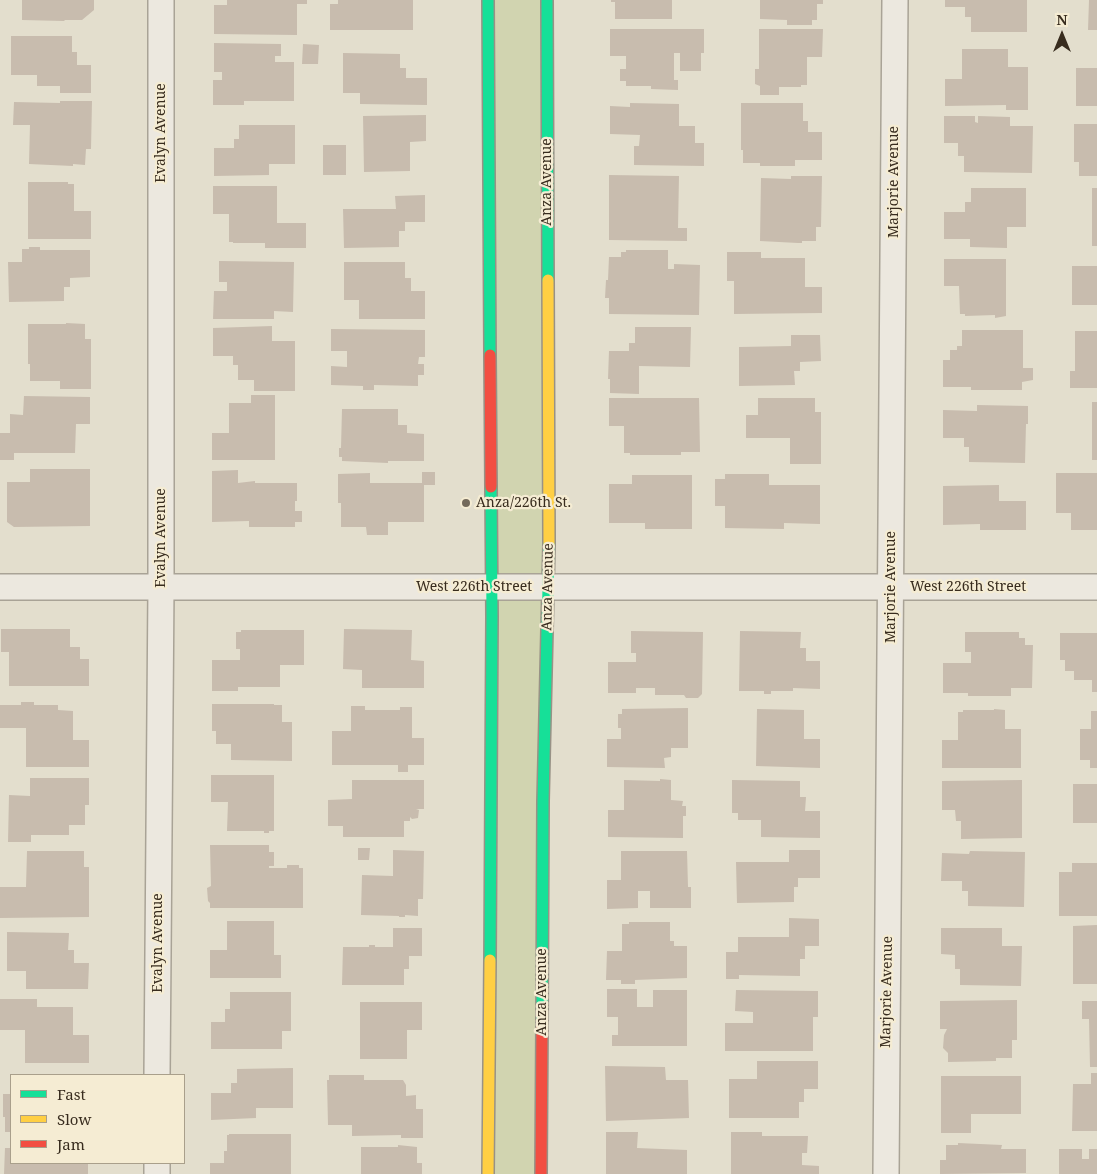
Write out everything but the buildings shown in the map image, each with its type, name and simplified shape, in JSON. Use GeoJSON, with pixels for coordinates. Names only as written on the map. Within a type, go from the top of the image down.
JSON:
{"type":"FeatureCollection","features":[{"type":"Feature","properties":{"kind":"main road"},"geometry":{"type":"LineString","coordinates":[[488,0],[492,587],[488,1174]]}},
{"type":"Feature","properties":{"kind":"main road","name":"Anza Avenue"},"geometry":{"type":"LineString","coordinates":[[541,1174],[543,801],[549,587],[547,0]]}},
{"type":"Feature","properties":{"kind":"street","name":"Evalyn Avenue"},"geometry":{"type":"LineString","coordinates":[[157,1074],[161,586],[161,0]]}},
{"type":"Feature","properties":{"kind":"street","name":"Marjorie Avenue"},"geometry":{"type":"LineString","coordinates":[[886,1174],[895,0]]}},
{"type":"Feature","properties":{"kind":"street","name":"West 226th Street"},"geometry":{"type":"LineString","coordinates":[[0,586],[1097,587]]}},
{"type":"Feature","properties":{"kind":"green space"},"geometry":{"type":"Polygon","coordinates":[[[488,0],[547,0],[544,1174],[490,1174],[488,0]]]}},
{"type":"Feature","properties":{"kind":"traffic: fast"},"geometry":{"type":"LineString","coordinates":[[488,0],[490,355]]}},
{"type":"Feature","properties":{"kind":"traffic: fast"},"geometry":{"type":"LineString","coordinates":[[547,0],[548,280]]}},
{"type":"Feature","properties":{"kind":"traffic: fast"},"geometry":{"type":"LineString","coordinates":[[490,960],[491,487]]}},
{"type":"Feature","properties":{"kind":"traffic: fast"},"geometry":{"type":"LineString","coordinates":[[542,1023],[543,801],[549,544]]}},
{"type":"Feature","properties":{"kind":"traffic: slow"},"geometry":{"type":"LineString","coordinates":[[548,280],[549,544]]}},
{"type":"Feature","properties":{"kind":"traffic: slow"},"geometry":{"type":"LineString","coordinates":[[488,1174],[490,960]]}},
{"type":"Feature","properties":{"kind":"traffic: jam"},"geometry":{"type":"LineString","coordinates":[[490,355],[491,487]]}},
{"type":"Feature","properties":{"kind":"traffic: jam"},"geometry":{"type":"LineString","coordinates":[[541,1174],[542,1023]]}},
{"type":"Feature","properties":{"kind":"place","name":"Anza/226th St."},"geometry":{"type":"Point","coordinates":[466,503]}}]}
